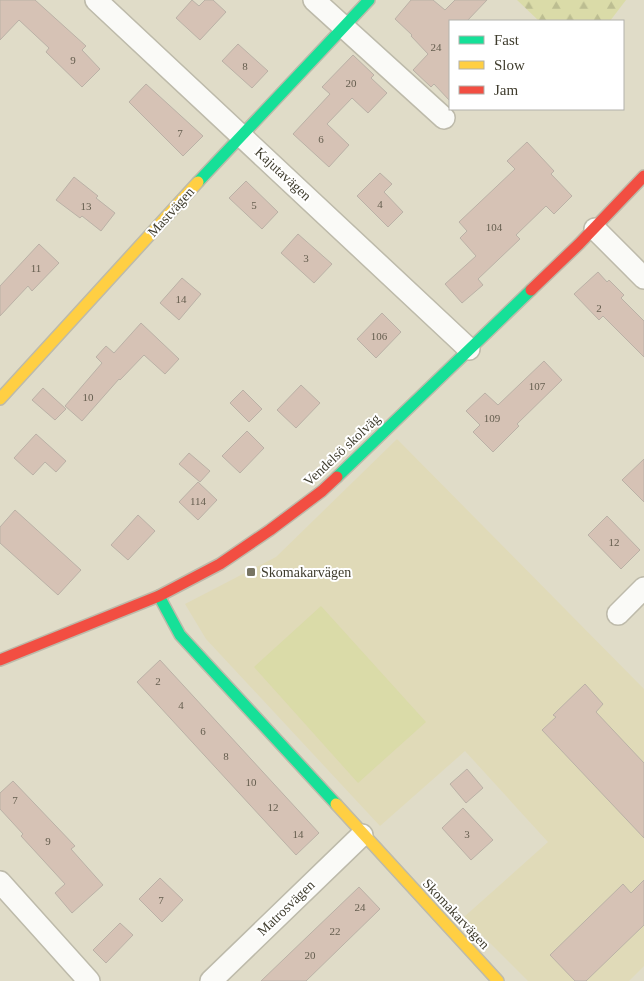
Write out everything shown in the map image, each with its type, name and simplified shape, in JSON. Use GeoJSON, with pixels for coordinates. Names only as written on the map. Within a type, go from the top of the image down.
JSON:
{"type":"FeatureCollection","features":[{"type":"Feature","properties":{"kind":"street","name":"Kajutavägen"},"geometry":{"type":"LineString","coordinates":[[96,0],[462,342]]}},
{"type":"Feature","properties":{"kind":"street"},"geometry":{"type":"LineString","coordinates":[[314,0],[444,118]]}},
{"type":"Feature","properties":{"kind":"street","name":"Mastvägen"},"geometry":{"type":"LineString","coordinates":[[0,399],[241,135],[369,0]]}},
{"type":"Feature","properties":{"kind":"street","name":"Vendelsö skolväg"},"geometry":{"type":"LineString","coordinates":[[0,660],[159,596],[220,564],[322,491],[462,342],[595,229],[644,176]]}},
{"type":"Feature","properties":{"kind":"street"},"geometry":{"type":"LineString","coordinates":[[595,229],[644,278]]}},
{"type":"Feature","properties":{"kind":"street"},"geometry":{"type":"LineString","coordinates":[[618,614],[644,588]]}},
{"type":"Feature","properties":{"kind":"street","name":"Skomakarvägen"},"geometry":{"type":"LineString","coordinates":[[159,596],[180,635],[498,981]]}},
{"type":"Feature","properties":{"kind":"street","name":"Matrosvägen"},"geometry":{"type":"LineString","coordinates":[[211,981],[362,835]]}},
{"type":"Feature","properties":{"kind":"street"},"geometry":{"type":"LineString","coordinates":[[0,882],[89,981]]}},
{"type":"Feature","properties":{"kind":"shaded area"},"geometry":{"type":"Polygon","coordinates":[[[397,439],[644,689],[644,966],[629,981],[528,981],[464,917],[548,842],[465,751],[380,826],[206,639],[185,604],[276,557],[397,439]]]}},
{"type":"Feature","properties":{"kind":"green space"},"geometry":{"type":"Polygon","coordinates":[[[517,0],[626,0],[611,20],[538,20],[517,0]]]}},
{"type":"Feature","properties":{"kind":"green space"},"geometry":{"type":"Polygon","coordinates":[[[321,606],[426,722],[358,783],[254,667],[321,606]]]}},
{"type":"Feature","properties":{"kind":"building"},"geometry":{"type":"Polygon","coordinates":[[[0,0],[35,0],[86,46],[82,50],[100,69],[82,87],[46,52],[49,48],[19,20],[0,40],[0,0]]]}},
{"type":"Feature","properties":{"kind":"building"},"geometry":{"type":"Polygon","coordinates":[[[192,0],[199,6],[205,0],[213,0],[226,12],[200,40],[176,18],[192,0]]]}},
{"type":"Feature","properties":{"kind":"building"},"geometry":{"type":"Polygon","coordinates":[[[411,0],[433,0],[445,10],[455,0],[487,0],[468,20],[449,20],[449,100],[434,84],[431,87],[413,70],[428,54],[395,19],[411,0]]]}},
{"type":"Feature","properties":{"kind":"building"},"geometry":{"type":"Polygon","coordinates":[[[238,44],[268,71],[252,88],[222,61],[238,44]]]}},
{"type":"Feature","properties":{"kind":"building"},"geometry":{"type":"Polygon","coordinates":[[[353,55],[374,75],[371,78],[387,93],[368,113],[352,98],[327,124],[349,145],[329,167],[293,134],[330,94],[322,87],[353,55]]]}},
{"type":"Feature","properties":{"kind":"building"},"geometry":{"type":"Polygon","coordinates":[[[146,84],[203,136],[183,156],[129,102],[146,84]]]}},
{"type":"Feature","properties":{"kind":"building"},"geometry":{"type":"Polygon","coordinates":[[[527,142],[554,171],[551,174],[572,196],[554,214],[546,206],[516,235],[520,239],[478,279],[483,285],[462,303],[445,284],[476,256],[460,238],[467,231],[459,222],[515,169],[507,161],[527,142]]]}},
{"type":"Feature","properties":{"kind":"building"},"geometry":{"type":"Polygon","coordinates":[[[380,173],[392,184],[384,192],[403,212],[388,227],[357,196],[380,173]]]}},
{"type":"Feature","properties":{"kind":"building"},"geometry":{"type":"Polygon","coordinates":[[[74,177],[98,196],[96,198],[115,213],[101,231],[82,216],[80,218],[56,200],[74,177]]]}},
{"type":"Feature","properties":{"kind":"building"},"geometry":{"type":"Polygon","coordinates":[[[246,181],[278,212],[262,229],[229,198],[246,181]]]}},
{"type":"Feature","properties":{"kind":"building"},"geometry":{"type":"Polygon","coordinates":[[[298,234],[332,264],[314,283],[281,253],[298,234]]]}},
{"type":"Feature","properties":{"kind":"building"},"geometry":{"type":"Polygon","coordinates":[[[39,244],[59,263],[32,291],[28,286],[0,316],[0,286],[39,244]]]}},
{"type":"Feature","properties":{"kind":"building"},"geometry":{"type":"Polygon","coordinates":[[[598,272],[607,282],[609,280],[624,295],[621,298],[644,321],[644,357],[603,316],[599,320],[574,294],[598,272]]]}},
{"type":"Feature","properties":{"kind":"building"},"geometry":{"type":"Polygon","coordinates":[[[182,278],[201,294],[179,320],[160,303],[182,278]]]}},
{"type":"Feature","properties":{"kind":"building"},"geometry":{"type":"Polygon","coordinates":[[[382,313],[401,332],[376,358],[357,339],[382,313]]]}},
{"type":"Feature","properties":{"kind":"building"},"geometry":{"type":"Polygon","coordinates":[[[141,323],[179,359],[165,374],[144,355],[119,379],[82,421],[65,406],[102,363],[96,357],[106,346],[114,353],[141,323]]]}},
{"type":"Feature","properties":{"kind":"building"},"geometry":{"type":"Polygon","coordinates":[[[544,361],[562,380],[517,424],[519,426],[493,452],[473,432],[480,425],[466,411],[485,393],[498,405],[544,361]]]}},
{"type":"Feature","properties":{"kind":"building"},"geometry":{"type":"Polygon","coordinates":[[[301,385],[320,403],[296,428],[277,410],[301,385]]]}},
{"type":"Feature","properties":{"kind":"building"},"geometry":{"type":"Polygon","coordinates":[[[43,388],[66,409],[55,420],[32,400],[43,388]]]}},
{"type":"Feature","properties":{"kind":"building"},"geometry":{"type":"Polygon","coordinates":[[[243,390],[262,409],[249,422],[230,403],[243,390]]]}},
{"type":"Feature","properties":{"kind":"building"},"geometry":{"type":"Polygon","coordinates":[[[247,431],[264,448],[240,473],[222,456],[247,431]]]}},
{"type":"Feature","properties":{"kind":"building"},"geometry":{"type":"Polygon","coordinates":[[[36,434],[66,461],[56,472],[45,462],[33,475],[14,458],[36,434]]]}},
{"type":"Feature","properties":{"kind":"building"},"geometry":{"type":"Polygon","coordinates":[[[189,453],[210,471],[200,482],[179,464],[189,453]]]}},
{"type":"Feature","properties":{"kind":"building"},"geometry":{"type":"Polygon","coordinates":[[[644,459],[644,502],[622,480],[644,459]]]}},
{"type":"Feature","properties":{"kind":"building"},"geometry":{"type":"Polygon","coordinates":[[[198,482],[217,500],[198,520],[179,502],[198,482]]]}},
{"type":"Feature","properties":{"kind":"building"},"geometry":{"type":"Polygon","coordinates":[[[15,510],[81,570],[58,595],[0,543],[0,527],[15,510]]]}},
{"type":"Feature","properties":{"kind":"building"},"geometry":{"type":"Polygon","coordinates":[[[138,515],[155,531],[128,560],[111,545],[138,515]]]}},
{"type":"Feature","properties":{"kind":"building"},"geometry":{"type":"Polygon","coordinates":[[[607,516],[640,550],[621,569],[588,535],[607,516]]]}},
{"type":"Feature","properties":{"kind":"building"},"geometry":{"type":"Polygon","coordinates":[[[160,660],[319,833],[296,855],[137,682],[160,660]]]}},
{"type":"Feature","properties":{"kind":"building"},"geometry":{"type":"Polygon","coordinates":[[[585,684],[603,704],[596,712],[644,763],[644,838],[542,730],[556,717],[553,715],[585,684]]]}},
{"type":"Feature","properties":{"kind":"building"},"geometry":{"type":"Polygon","coordinates":[[[467,769],[483,788],[466,803],[450,784],[467,769]]]}},
{"type":"Feature","properties":{"kind":"building"},"geometry":{"type":"Polygon","coordinates":[[[13,781],[75,846],[71,849],[103,885],[72,913],[55,893],[65,884],[21,836],[23,834],[0,809],[0,793],[13,781]]]}},
{"type":"Feature","properties":{"kind":"building"},"geometry":{"type":"Polygon","coordinates":[[[463,808],[493,840],[471,860],[442,828],[463,808]]]}},
{"type":"Feature","properties":{"kind":"building"},"geometry":{"type":"Polygon","coordinates":[[[160,878],[183,900],[162,922],[139,899],[160,878]]]}},
{"type":"Feature","properties":{"kind":"building"},"geometry":{"type":"Polygon","coordinates":[[[644,880],[644,925],[586,981],[575,981],[550,955],[623,884],[631,893],[644,880]]]}},
{"type":"Feature","properties":{"kind":"building"},"geometry":{"type":"Polygon","coordinates":[[[359,887],[380,909],[306,981],[261,981],[359,887]]]}},
{"type":"Feature","properties":{"kind":"building"},"geometry":{"type":"Polygon","coordinates":[[[120,923],[133,935],[106,963],[93,950],[120,923]]]}},
{"type":"Feature","properties":{"kind":"traffic: fast"},"geometry":{"type":"LineString","coordinates":[[198,182],[369,0]]}},
{"type":"Feature","properties":{"kind":"traffic: fast"},"geometry":{"type":"LineString","coordinates":[[337,477],[531,290]]}},
{"type":"Feature","properties":{"kind":"traffic: fast"},"geometry":{"type":"LineString","coordinates":[[159,596],[180,635],[336,804]]}},
{"type":"Feature","properties":{"kind":"traffic: slow"},"geometry":{"type":"LineString","coordinates":[[0,399],[198,182]]}},
{"type":"Feature","properties":{"kind":"traffic: slow"},"geometry":{"type":"LineString","coordinates":[[336,804],[498,981]]}},
{"type":"Feature","properties":{"kind":"traffic: jam"},"geometry":{"type":"LineString","coordinates":[[531,290],[579,244],[644,176]]}},
{"type":"Feature","properties":{"kind":"traffic: jam"},"geometry":{"type":"LineString","coordinates":[[0,660],[159,596],[220,564],[270,530],[322,491],[337,477]]}},
{"type":"Feature","properties":{"kind":"place","name":"Skomakarvägen"},"geometry":{"type":"Point","coordinates":[251,572]}}]}
